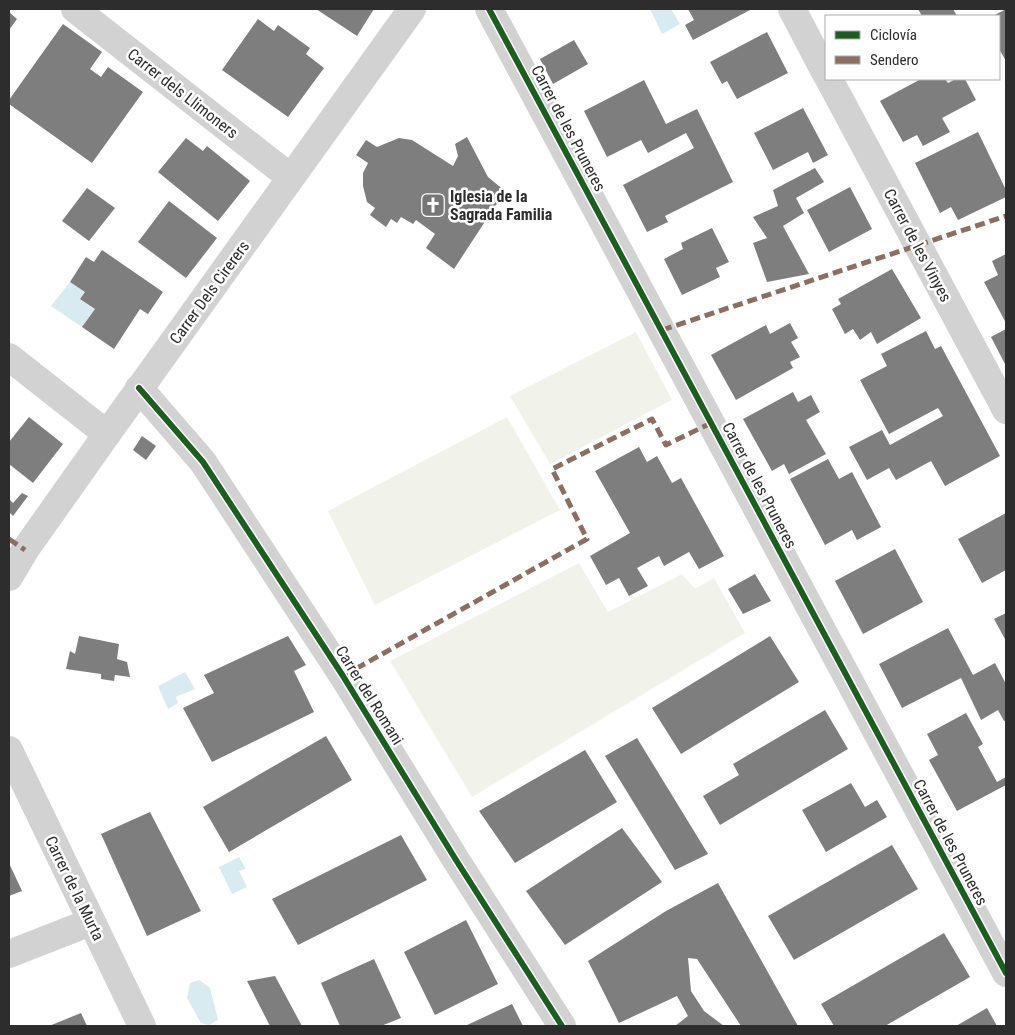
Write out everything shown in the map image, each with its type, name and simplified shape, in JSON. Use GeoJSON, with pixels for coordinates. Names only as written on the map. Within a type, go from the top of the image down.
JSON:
{"type":"FeatureCollection","features":[{"type":"Feature","properties":{"kind":"street","name":"Carrer dels Llimoners"},"geometry":{"type":"LineString","coordinates":[[76,9],[290,177]]}},
{"type":"Feature","properties":{"kind":"street","name":"Carrer Dels Cirerers"},"geometry":{"type":"LineString","coordinates":[[9,577],[25,550],[107,434],[412,9]]}},
{"type":"Feature","properties":{"kind":"street","name":"Carrer de les Pruneres"},"geometry":{"type":"LineString","coordinates":[[489,9],[1006,973]]}},
{"type":"Feature","properties":{"kind":"street"},"geometry":{"type":"LineString","coordinates":[[792,9],[825,72]]}},
{"type":"Feature","properties":{"kind":"street","name":"Carrer de les Vinyes"},"geometry":{"type":"LineString","coordinates":[[830,80],[1006,410]]}},
{"type":"Feature","properties":{"kind":"street"},"geometry":{"type":"LineString","coordinates":[[9,357],[107,434]]}},
{"type":"Feature","properties":{"kind":"street","name":"Carrer del Romani"},"geometry":{"type":"LineString","coordinates":[[140,388],[181,434],[214,479],[343,676],[456,860],[562,1026]]}},
{"type":"Feature","properties":{"kind":"street","name":"Carrer de la Murta"},"geometry":{"type":"LineString","coordinates":[[9,750],[142,1026]]}},
{"type":"Feature","properties":{"kind":"street"},"geometry":{"type":"LineString","coordinates":[[9,954],[92,922]]}},
{"type":"Feature","properties":{"kind":"shaded area"},"geometry":{"type":"Polygon","coordinates":[[[650,9],[671,9],[680,24],[662,34],[650,9]]]}},
{"type":"Feature","properties":{"kind":"shaded area"},"geometry":{"type":"Polygon","coordinates":[[[70,282],[85,292],[80,299],[95,309],[82,327],[51,306],[70,282]]]}},
{"type":"Feature","properties":{"kind":"shaded area"},"geometry":{"type":"Polygon","coordinates":[[[636,332],[672,400],[550,464],[510,396],[636,332]]]}},
{"type":"Feature","properties":{"kind":"shaded area"},"geometry":{"type":"Polygon","coordinates":[[[507,417],[560,510],[375,605],[328,511],[507,417]]]}},
{"type":"Feature","properties":{"kind":"shaded area"},"geometry":{"type":"Polygon","coordinates":[[[579,563],[608,612],[682,574],[695,589],[714,578],[745,633],[472,797],[390,661],[579,563]]]}},
{"type":"Feature","properties":{"kind":"shaded area"},"geometry":{"type":"Polygon","coordinates":[[[185,672],[195,689],[176,697],[178,703],[168,709],[158,686],[185,672]]]}},
{"type":"Feature","properties":{"kind":"shaded area"},"geometry":{"type":"Polygon","coordinates":[[[239,857],[246,869],[239,871],[247,887],[232,894],[219,867],[239,857]]]}},
{"type":"Feature","properties":{"kind":"shaded area"},"geometry":{"type":"Polygon","coordinates":[[[199,980],[210,988],[218,1020],[209,1025],[201,1023],[187,998],[190,983],[199,980]]]}},
{"type":"Feature","properties":{"kind":"building"},"geometry":{"type":"Polygon","coordinates":[[[316,9],[374,9],[357,36],[316,9]]]}},
{"type":"Feature","properties":{"kind":"building"},"geometry":{"type":"Polygon","coordinates":[[[688,9],[752,9],[693,40],[685,25],[694,20],[688,9]]]}},
{"type":"Feature","properties":{"kind":"building"},"geometry":{"type":"Polygon","coordinates":[[[918,9],[953,9],[956,15],[921,15],[918,9]]]}},
{"type":"Feature","properties":{"kind":"building"},"geometry":{"type":"Polygon","coordinates":[[[1006,9],[1006,61],[1000,51],[1000,15],[995,15],[1006,9]]]}},
{"type":"Feature","properties":{"kind":"building"},"geometry":{"type":"Polygon","coordinates":[[[9,12],[17,19],[9,30],[9,12]]]}},
{"type":"Feature","properties":{"kind":"building"},"geometry":{"type":"Polygon","coordinates":[[[258,19],[274,31],[278,25],[310,48],[306,54],[324,68],[288,117],[222,70],[258,19]]]}},
{"type":"Feature","properties":{"kind":"building"},"geometry":{"type":"Polygon","coordinates":[[[63,24],[102,52],[90,69],[101,77],[108,67],[143,92],[92,163],[9,104],[9,100],[63,24]]]}},
{"type":"Feature","properties":{"kind":"building"},"geometry":{"type":"Polygon","coordinates":[[[767,32],[788,73],[737,99],[727,81],[722,84],[710,62],[767,32]]]}},
{"type":"Feature","properties":{"kind":"building"},"geometry":{"type":"Polygon","coordinates":[[[574,40],[588,64],[553,84],[540,59],[574,40]]]}},
{"type":"Feature","properties":{"kind":"building"},"geometry":{"type":"Polygon","coordinates":[[[644,80],[666,124],[697,109],[733,182],[665,216],[668,222],[647,232],[623,185],[694,148],[686,133],[648,153],[641,140],[607,157],[584,111],[644,80]]]}},
{"type":"Feature","properties":{"kind":"building"},"geometry":{"type":"Polygon","coordinates":[[[919,80],[946,80],[948,83],[954,80],[966,80],[976,100],[942,118],[950,132],[923,146],[917,135],[903,142],[880,101],[919,80]]]}},
{"type":"Feature","properties":{"kind":"building"},"geometry":{"type":"Polygon","coordinates":[[[803,108],[828,155],[813,163],[808,152],[773,170],[754,133],[803,108]]]}},
{"type":"Feature","properties":{"kind":"building"},"geometry":{"type":"Polygon","coordinates":[[[978,132],[1006,190],[1006,197],[958,220],[951,207],[940,213],[915,163],[978,132]]]}},
{"type":"Feature","properties":{"kind":"building","name":"Iglesia de la Sagrada Familia"},"geometry":{"type":"Polygon","coordinates":[[[467,137],[488,177],[505,191],[454,269],[426,248],[435,234],[416,220],[413,224],[401,217],[397,223],[391,219],[386,227],[370,215],[375,208],[367,202],[363,186],[363,173],[368,163],[356,155],[366,140],[377,147],[399,138],[412,140],[453,166],[458,156],[455,144],[467,137]]]}},
{"type":"Feature","properties":{"kind":"building"},"geometry":{"type":"Polygon","coordinates":[[[186,138],[203,151],[207,146],[250,181],[218,221],[158,172],[186,138]]]}},
{"type":"Feature","properties":{"kind":"building"},"geometry":{"type":"Polygon","coordinates":[[[815,168],[824,182],[796,198],[804,213],[783,226],[809,274],[767,282],[753,243],[767,238],[753,217],[778,206],[773,190],[815,168]]]}},
{"type":"Feature","properties":{"kind":"building"},"geometry":{"type":"Polygon","coordinates":[[[850,187],[872,229],[829,252],[807,210],[850,187]]]}},
{"type":"Feature","properties":{"kind":"building"},"geometry":{"type":"Polygon","coordinates":[[[87,188],[115,208],[89,241],[62,221],[87,188]]]}},
{"type":"Feature","properties":{"kind":"building"},"geometry":{"type":"Polygon","coordinates":[[[169,201],[217,238],[186,278],[138,242],[169,201]]]}},
{"type":"Feature","properties":{"kind":"building"},"geometry":{"type":"Polygon","coordinates":[[[712,228],[729,262],[716,268],[720,277],[682,295],[664,259],[683,249],[681,243],[712,228]]]}},
{"type":"Feature","properties":{"kind":"building"},"geometry":{"type":"Polygon","coordinates":[[[102,250],[163,292],[148,314],[140,309],[114,349],[82,327],[95,309],[80,299],[85,292],[70,282],[86,257],[94,262],[102,250]]]}},
{"type":"Feature","properties":{"kind":"building"},"geometry":{"type":"Polygon","coordinates":[[[1006,254],[1006,323],[984,282],[998,275],[992,261],[1006,254]]]}},
{"type":"Feature","properties":{"kind":"building"},"geometry":{"type":"Polygon","coordinates":[[[892,269],[921,318],[877,344],[871,332],[860,340],[853,329],[845,334],[832,309],[841,304],[838,299],[892,269]]]}},
{"type":"Feature","properties":{"kind":"building"},"geometry":{"type":"Polygon","coordinates":[[[790,323],[798,338],[791,342],[800,357],[790,362],[793,368],[736,400],[711,355],[766,325],[770,334],[790,323]]]}},
{"type":"Feature","properties":{"kind":"building"},"geometry":{"type":"Polygon","coordinates":[[[1006,329],[1006,366],[991,337],[1006,329]]]}},
{"type":"Feature","properties":{"kind":"building"},"geometry":{"type":"Polygon","coordinates":[[[926,331],[935,349],[941,346],[1000,456],[945,486],[931,461],[896,480],[889,468],[867,480],[849,447],[882,430],[890,445],[943,416],[938,408],[889,434],[860,380],[887,366],[881,354],[926,331]]]}},
{"type":"Feature","properties":{"kind":"building"},"geometry":{"type":"Polygon","coordinates":[[[793,392],[798,402],[811,395],[820,412],[806,420],[826,454],[789,474],[784,464],[772,471],[743,419],[793,392]]]}},
{"type":"Feature","properties":{"kind":"building"},"geometry":{"type":"Polygon","coordinates":[[[29,417],[63,444],[33,483],[9,464],[9,442],[29,417]]]}},
{"type":"Feature","properties":{"kind":"building"},"geometry":{"type":"Polygon","coordinates":[[[142,436],[156,446],[146,460],[133,450],[142,436]]]}},
{"type":"Feature","properties":{"kind":"building"},"geometry":{"type":"Polygon","coordinates":[[[639,447],[647,462],[657,456],[672,483],[681,478],[724,556],[699,569],[689,552],[664,566],[659,556],[637,568],[648,586],[629,596],[619,578],[606,585],[590,556],[630,533],[595,471],[639,447]]]}},
{"type":"Feature","properties":{"kind":"building"},"geometry":{"type":"Polygon","coordinates":[[[828,459],[839,479],[852,472],[881,527],[857,540],[852,530],[825,545],[790,479],[828,459]]]}},
{"type":"Feature","properties":{"kind":"building"},"geometry":{"type":"Polygon","coordinates":[[[22,493],[28,496],[13,516],[9,512],[9,499],[13,503],[22,493]]]}},
{"type":"Feature","properties":{"kind":"building"},"geometry":{"type":"Polygon","coordinates":[[[1006,513],[1006,570],[982,583],[958,539],[1006,513]]]}},
{"type":"Feature","properties":{"kind":"building"},"geometry":{"type":"Polygon","coordinates":[[[895,549],[923,602],[863,634],[835,581],[895,549]]]}},
{"type":"Feature","properties":{"kind":"building"},"geometry":{"type":"Polygon","coordinates":[[[755,574],[771,601],[743,614],[728,589],[755,574]]]}},
{"type":"Feature","properties":{"kind":"building"},"geometry":{"type":"Polygon","coordinates":[[[1006,613],[1006,641],[994,619],[1006,613]]]}},
{"type":"Feature","properties":{"kind":"building"},"geometry":{"type":"Polygon","coordinates":[[[948,628],[973,675],[995,663],[1006,684],[1006,720],[1004,721],[998,710],[981,720],[961,678],[902,708],[879,664],[948,628]]]}},
{"type":"Feature","properties":{"kind":"building"},"geometry":{"type":"Polygon","coordinates":[[[79,636],[119,644],[117,659],[127,662],[130,677],[115,675],[114,681],[101,679],[101,674],[66,669],[70,651],[75,654],[79,636]]]}},
{"type":"Feature","properties":{"kind":"building"},"geometry":{"type":"Polygon","coordinates":[[[288,636],[306,665],[294,671],[314,712],[212,762],[183,708],[214,693],[204,675],[288,636]]]}},
{"type":"Feature","properties":{"kind":"building"},"geometry":{"type":"Polygon","coordinates":[[[770,636],[799,682],[681,754],[652,708],[770,636]]]}},
{"type":"Feature","properties":{"kind":"building"},"geometry":{"type":"Polygon","coordinates":[[[825,710],[848,749],[720,825],[703,796],[739,775],[733,764],[825,710]]]}},
{"type":"Feature","properties":{"kind":"building"},"geometry":{"type":"Polygon","coordinates":[[[966,713],[983,744],[978,747],[997,782],[1006,777],[1006,785],[957,811],[929,760],[938,755],[927,734],[966,713]]]}},
{"type":"Feature","properties":{"kind":"building"},"geometry":{"type":"Polygon","coordinates":[[[326,736],[352,780],[229,852],[203,807],[326,736]]]}},
{"type":"Feature","properties":{"kind":"building"},"geometry":{"type":"Polygon","coordinates":[[[637,738],[708,854],[675,870],[605,756],[637,738]]]}},
{"type":"Feature","properties":{"kind":"building"},"geometry":{"type":"Polygon","coordinates":[[[585,750],[617,802],[515,863],[479,811],[585,750]]]}},
{"type":"Feature","properties":{"kind":"building"},"geometry":{"type":"Polygon","coordinates":[[[851,783],[865,807],[877,800],[887,817],[826,852],[802,810],[851,783]]]}},
{"type":"Feature","properties":{"kind":"building"},"geometry":{"type":"Polygon","coordinates":[[[150,812],[201,911],[147,936],[101,834],[150,812]]]}},
{"type":"Feature","properties":{"kind":"building"},"geometry":{"type":"Polygon","coordinates":[[[622,828],[662,882],[565,945],[526,891],[622,828]]]}},
{"type":"Feature","properties":{"kind":"building"},"geometry":{"type":"Polygon","coordinates":[[[401,835],[427,880],[298,945],[272,899],[401,835]]]}},
{"type":"Feature","properties":{"kind":"building"},"geometry":{"type":"Polygon","coordinates":[[[892,845],[918,889],[794,960],[768,916],[892,845]]]}},
{"type":"Feature","properties":{"kind":"building"},"geometry":{"type":"Polygon","coordinates":[[[9,863],[22,891],[9,896],[9,863]]]}},
{"type":"Feature","properties":{"kind":"building"},"geometry":{"type":"Polygon","coordinates":[[[718,883],[798,1026],[741,1026],[697,959],[688,958],[691,991],[704,1011],[724,1026],[675,1026],[688,1016],[677,996],[619,1023],[588,961],[666,911],[718,883]]]}},
{"type":"Feature","properties":{"kind":"building"},"geometry":{"type":"Polygon","coordinates":[[[466,920],[498,984],[435,1015],[404,952],[466,920]]]}},
{"type":"Feature","properties":{"kind":"building"},"geometry":{"type":"Polygon","coordinates":[[[944,933],[970,977],[885,1026],[834,1026],[821,1004],[944,933]]]}},
{"type":"Feature","properties":{"kind":"building"},"geometry":{"type":"Polygon","coordinates":[[[374,959],[401,1018],[381,1026],[340,1026],[321,983],[374,959]]]}},
{"type":"Feature","properties":{"kind":"building"},"geometry":{"type":"Polygon","coordinates":[[[275,976],[302,1026],[270,1026],[247,981],[275,976]]]}},
{"type":"Feature","properties":{"kind":"building"},"geometry":{"type":"Polygon","coordinates":[[[512,1004],[523,1026],[465,1026],[512,1004]]]}},
{"type":"Feature","properties":{"kind":"building"},"geometry":{"type":"Polygon","coordinates":[[[987,1008],[997,1026],[956,1026],[987,1008]]]}},
{"type":"Feature","properties":{"kind":"building"},"geometry":{"type":"Polygon","coordinates":[[[81,1013],[87,1026],[49,1026],[81,1013]]]}},
{"type":"Feature","properties":{"kind":"marked path"},"geometry":{"type":"LineString","coordinates":[[662,330],[1006,216]]}},
{"type":"Feature","properties":{"kind":"marked path"},"geometry":{"type":"LineString","coordinates":[[343,676],[587,539],[552,469],[652,419],[666,445],[711,423]]}},
{"type":"Feature","properties":{"kind":"marked path"},"geometry":{"type":"LineString","coordinates":[[9,539],[25,550]]}},
{"type":"Feature","properties":{"kind":"cycle path"},"geometry":{"type":"LineString","coordinates":[[489,9],[1006,973]]}},
{"type":"Feature","properties":{"kind":"cycle path"},"geometry":{"type":"LineString","coordinates":[[139,388],[203,462],[343,676],[456,860],[562,1026]]}},
{"type":"Feature","properties":{"kind":"place","name":"Iglesia de la Sagrada Familia"},"geometry":{"type":"Point","coordinates":[433,205]}}]}
